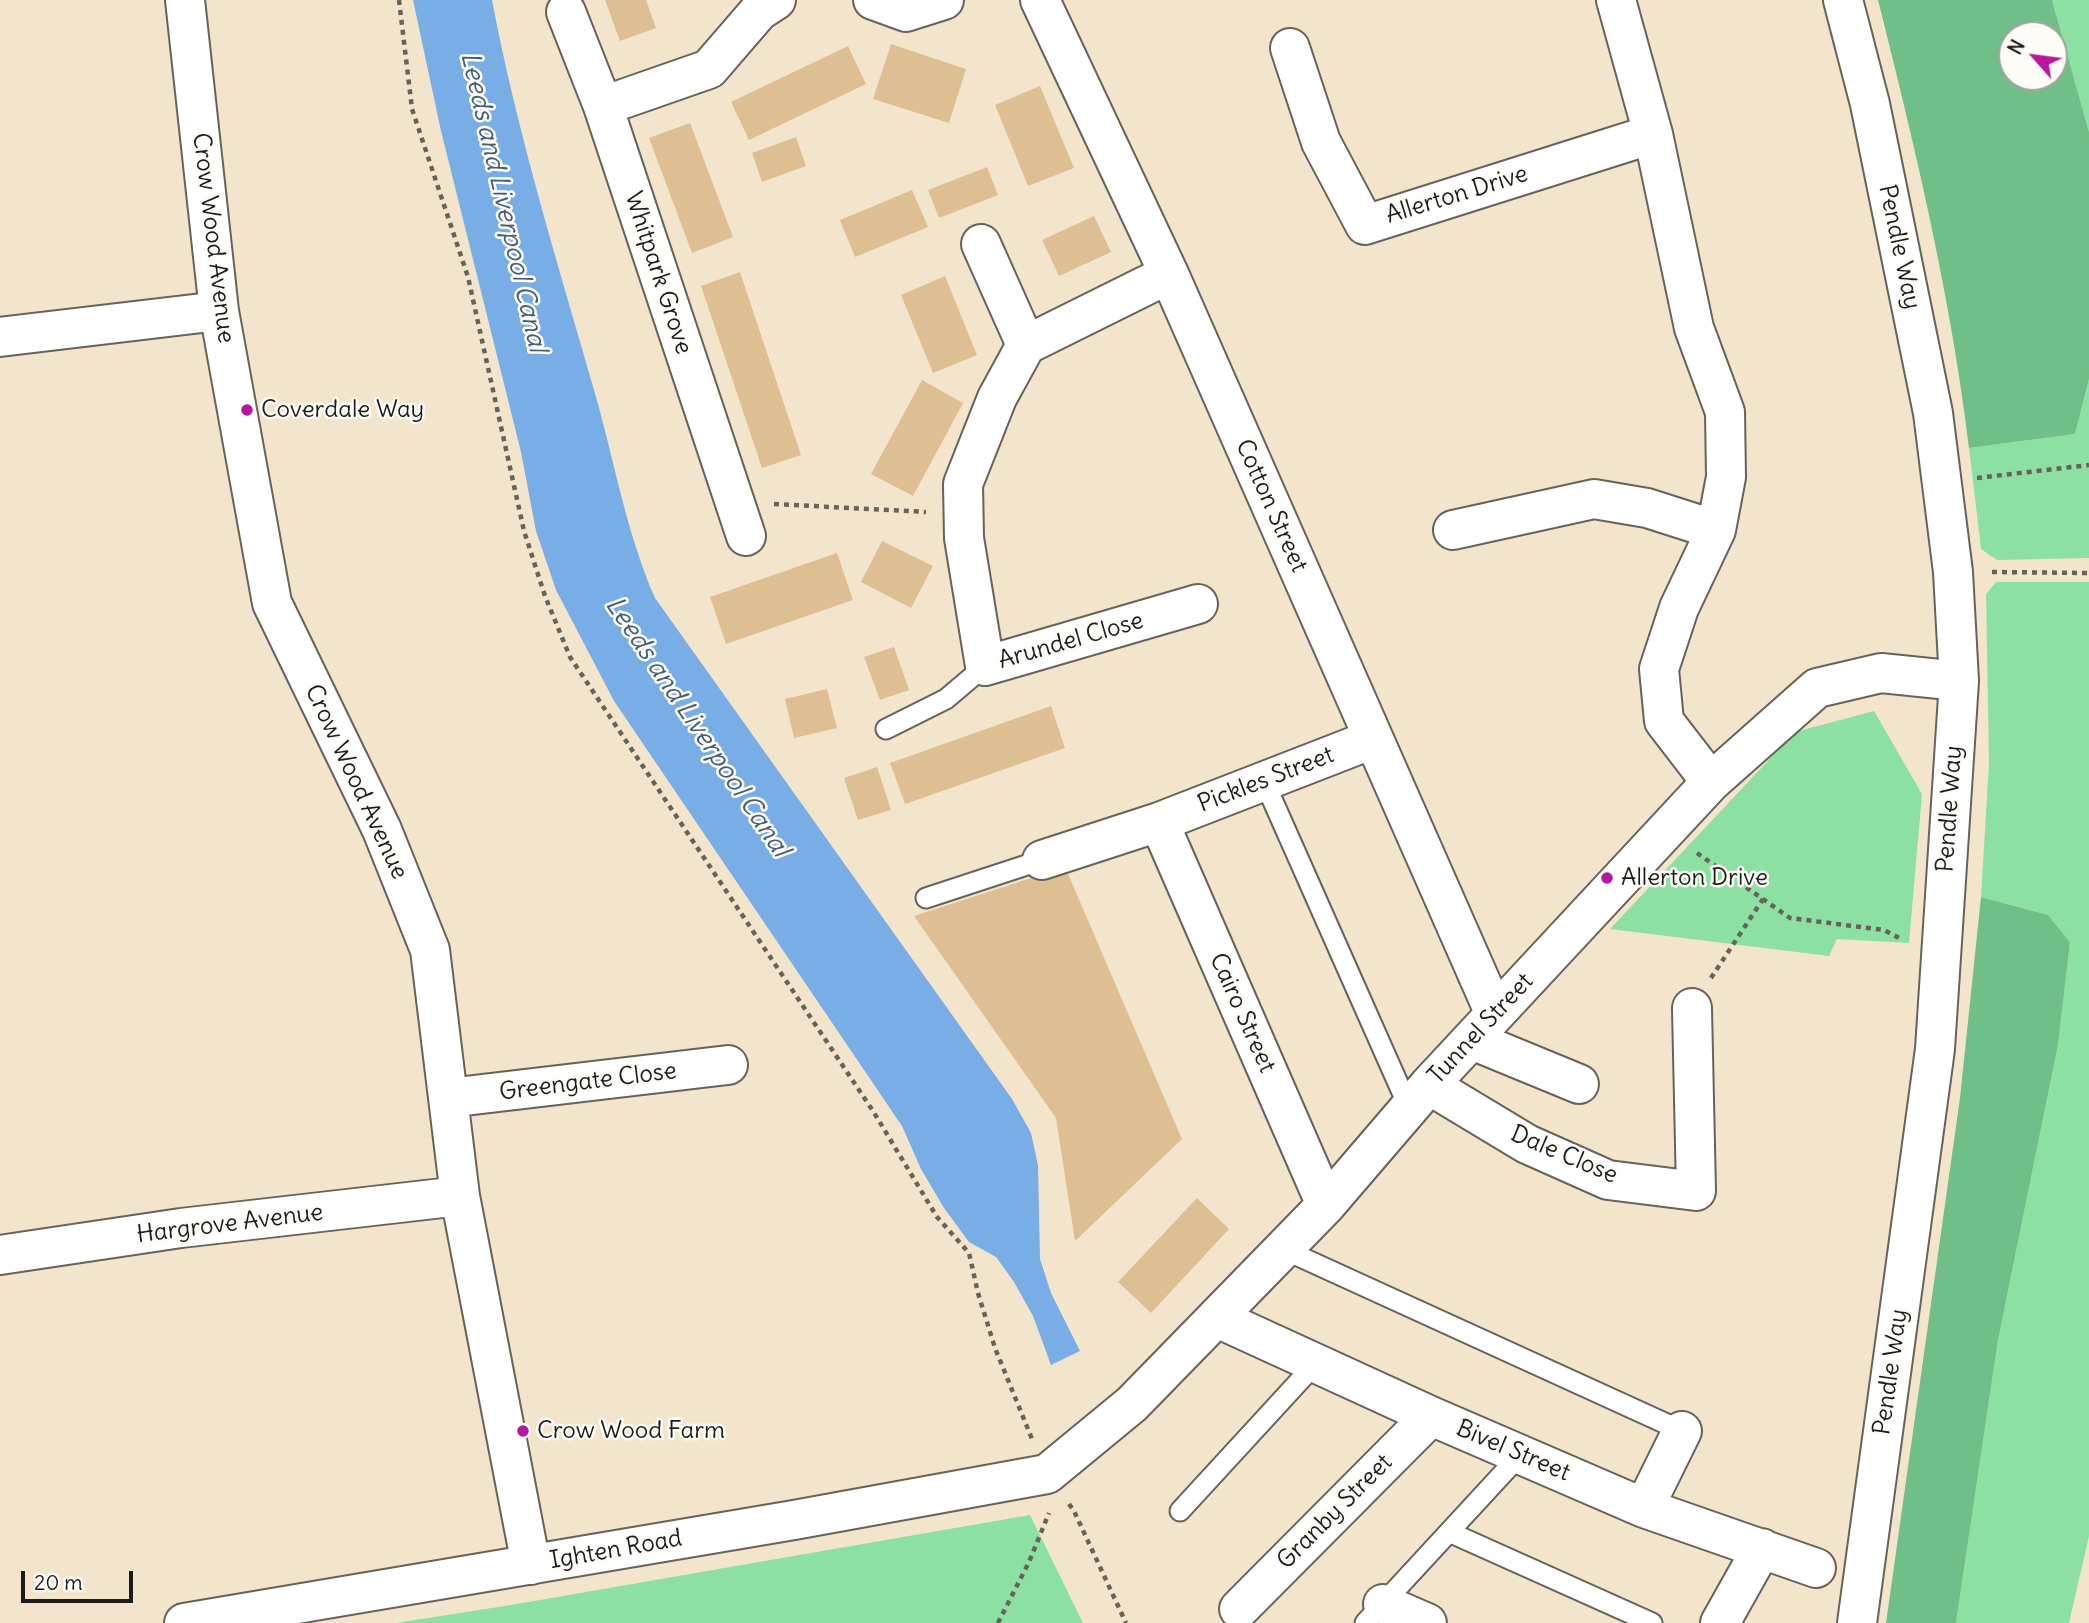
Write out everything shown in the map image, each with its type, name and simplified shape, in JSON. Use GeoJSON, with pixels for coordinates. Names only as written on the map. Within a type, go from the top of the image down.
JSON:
{"type":"FeatureCollection","features":[{"type":"Feature","properties":{"kind":"street","name":"Crow Wood Avenue"},"geometry":{"type":"LineString","coordinates":[[184,0],[219,312],[272,603],[382,830],[430,950],[460,1196],[531,1564]]}},
{"type":"Feature","properties":{"kind":"street"},"geometry":{"type":"LineString","coordinates":[[603,106],[709,69],[759,11],[776,0]]}},
{"type":"Feature","properties":{"kind":"street"},"geometry":{"type":"LineString","coordinates":[[873,0],[906,12],[944,0]]}},
{"type":"Feature","properties":{"kind":"street","name":"Cotton Street"},"geometry":{"type":"LineString","coordinates":[[1040,0],[1169,274],[1373,739],[1484,1027]]}},
{"type":"Feature","properties":{"kind":"street"},"geometry":{"type":"LineString","coordinates":[[1616,0],[1653,134],[1694,328],[1725,412],[1726,477],[1716,530],[1679,608],[1659,669],[1664,721],[1711,782]]}},
{"type":"Feature","properties":{"kind":"street","name":"Pendle Way"},"geometry":{"type":"LineString","coordinates":[[1843,0],[1879,145],[1933,413],[1954,572],[1959,681],[1935,1049],[1857,1623]]}},
{"type":"Feature","properties":{"kind":"street","name":"Whitpark Grove"},"geometry":{"type":"LineString","coordinates":[[566,12],[603,106],[740,519]]}},
{"type":"Feature","properties":{"kind":"street","name":"Allerton Drive"},"geometry":{"type":"LineString","coordinates":[[1290,48],[1321,142],[1365,225],[1653,134]]}},
{"type":"Feature","properties":{"kind":"street"},"geometry":{"type":"LineString","coordinates":[[981,244],[1026,345],[1169,274]]}},
{"type":"Feature","properties":{"kind":"street"},"geometry":{"type":"LineString","coordinates":[[0,337],[219,312]]}},
{"type":"Feature","properties":{"kind":"street","name":"Arundel Close"},"geometry":{"type":"LineString","coordinates":[[1026,345],[997,398],[963,484],[964,538],[985,666],[1198,604]]}},
{"type":"Feature","properties":{"kind":"street"},"geometry":{"type":"LineString","coordinates":[[1453,530],[1594,499],[1647,508],[1716,530]]}},
{"type":"Feature","properties":{"kind":"street","name":"Tunnel Street"},"geometry":{"type":"LineString","coordinates":[[1052,1482],[1326,1205],[1419,1097],[1711,782],[1817,688],[1881,673],[1959,681]]}},
{"type":"Feature","properties":{"kind":"street","name":"Pickles Street"},"geometry":{"type":"LineString","coordinates":[[1042,860],[1158,822],[1373,739]]}},
{"type":"Feature","properties":{"kind":"street","name":"Cairo Street"},"geometry":{"type":"LineString","coordinates":[[1158,822],[1326,1205]]}},
{"type":"Feature","properties":{"kind":"street","name":"Dale Close"},"geometry":{"type":"LineString","coordinates":[[1419,1097],[1608,1180],[1696,1191],[1692,1008]]}},
{"type":"Feature","properties":{"kind":"street"},"geometry":{"type":"LineString","coordinates":[[1484,1027],[1578,1084]]}},
{"type":"Feature","properties":{"kind":"street","name":"Greengate Close"},"geometry":{"type":"LineString","coordinates":[[448,1098],[728,1065]]}},
{"type":"Feature","properties":{"kind":"street","name":"Hargrove Avenue"},"geometry":{"type":"LineString","coordinates":[[0,1255],[181,1228],[460,1196]]}},
{"type":"Feature","properties":{"kind":"street","name":"Bivel Street"},"geometry":{"type":"LineString","coordinates":[[1217,1318],[1431,1416],[1644,1508],[1816,1568]]}},
{"type":"Feature","properties":{"kind":"street","name":"Granby Street"},"geometry":{"type":"LineString","coordinates":[[1239,1609],[1431,1416]]}},
{"type":"Feature","properties":{"kind":"street"},"geometry":{"type":"LineString","coordinates":[[1644,1508],[1682,1431]]}},
{"type":"Feature","properties":{"kind":"street","name":"Ighten Road"},"geometry":{"type":"LineString","coordinates":[[184,1623],[794,1520],[1052,1482]]}},
{"type":"Feature","properties":{"kind":"street"},"geometry":{"type":"LineString","coordinates":[[1720,1623],[1762,1548]]}},
{"type":"Feature","properties":{"kind":"street"},"geometry":{"type":"LineString","coordinates":[[1374,1613],[1427,1623]]}},
{"type":"Feature","properties":{"kind":"lane"},"geometry":{"type":"LineString","coordinates":[[886,729],[946,699],[985,666]]}},
{"type":"Feature","properties":{"kind":"lane"},"geometry":{"type":"LineString","coordinates":[[1264,781],[1419,1097]]}},
{"type":"Feature","properties":{"kind":"lane"},"geometry":{"type":"LineString","coordinates":[[926,898],[1042,860]]}},
{"type":"Feature","properties":{"kind":"lane"},"geometry":{"type":"LineString","coordinates":[[1283,1249],[1682,1431]]}},
{"type":"Feature","properties":{"kind":"lane"},"geometry":{"type":"LineString","coordinates":[[1180,1511],[1316,1363]]}},
{"type":"Feature","properties":{"kind":"lane"},"geometry":{"type":"LineString","coordinates":[[1374,1613],[1520,1455]]}},
{"type":"Feature","properties":{"kind":"lane"},"geometry":{"type":"LineString","coordinates":[[1449,1532],[1653,1623]]}},
{"type":"Feature","properties":{"kind":"path"},"geometry":{"type":"LineString","coordinates":[[399,0],[412,109],[468,277],[524,531],[545,596],[570,657],[873,1111],[937,1217],[969,1253],[995,1349],[1052,1482],[1074,1511],[1126,1623]]}},
{"type":"Feature","properties":{"kind":"path"},"geometry":{"type":"LineString","coordinates":[[1942,482],[2089,465]]}},
{"type":"Feature","properties":{"kind":"path"},"geometry":{"type":"LineString","coordinates":[[740,519],[963,514]]}},
{"type":"Feature","properties":{"kind":"path"},"geometry":{"type":"LineString","coordinates":[[2001,572],[2089,573]]}},
{"type":"Feature","properties":{"kind":"path"},"geometry":{"type":"LineString","coordinates":[[1665,830],[1790,918],[1884,930],[1940,959]]}},
{"type":"Feature","properties":{"kind":"path"},"geometry":{"type":"LineString","coordinates":[[1692,1008],[1763,899]]}},
{"type":"Feature","properties":{"kind":"path"},"geometry":{"type":"LineString","coordinates":[[998,1623],[1029,1562],[1052,1482]]}},
{"type":"Feature","properties":{"kind":"green space"},"geometry":{"type":"Polygon","coordinates":[[[1878,0],[2052,0],[2058,21],[1998,21],[1998,91],[2068,91],[2068,57],[2089,132],[2089,379],[2075,434],[1969,448],[1942,279],[1878,0]]]}},
{"type":"Feature","properties":{"kind":"green space"},"geometry":{"type":"Polygon","coordinates":[[[2052,0],[2089,0],[2089,132],[2068,57],[2068,21],[2058,21],[2052,0]]]}},
{"type":"Feature","properties":{"kind":"green space"},"geometry":{"type":"Polygon","coordinates":[[[2089,379],[2089,558],[1997,560],[1981,549],[1969,448],[2075,434],[2089,379]]]}},
{"type":"Feature","properties":{"kind":"green space"},"geometry":{"type":"Polygon","coordinates":[[[1996,582],[2089,582],[2089,1536],[2069,1623],[1956,1623],[1998,1340],[2058,1045],[2070,942],[2048,915],[1981,897],[1989,763],[1986,594],[1996,582]]]}},
{"type":"Feature","properties":{"kind":"green space"},"geometry":{"type":"Polygon","coordinates":[[[1874,711],[1922,794],[1909,943],[1837,939],[1829,956],[1610,929],[1795,732],[1874,711]]]}},
{"type":"Feature","properties":{"kind":"green space"},"geometry":{"type":"Polygon","coordinates":[[[1981,897],[2048,915],[2070,942],[2058,1045],[1998,1340],[1956,1623],[1886,1623],[1960,1098],[1981,897]]]}},
{"type":"Feature","properties":{"kind":"green space"},"geometry":{"type":"Polygon","coordinates":[[[1030,1515],[1083,1623],[396,1623],[511,1605],[1030,1515]]]}},
{"type":"Feature","properties":{"kind":"water","name":"Leeds and Liverpool Canal"},"geometry":{"type":"Polygon","coordinates":[[[413,0],[492,0],[513,98],[539,196],[628,521],[655,598],[1012,1099],[1031,1133],[1038,1165],[1040,1259],[1051,1293],[1080,1351],[1051,1365],[1033,1316],[1014,1282],[996,1257],[969,1242],[944,1208],[921,1169],[902,1126],[614,701],[556,590],[536,531],[521,452],[441,131],[413,0]]]}},
{"type":"Feature","properties":{"kind":"building"},"geometry":{"type":"Polygon","coordinates":[[[605,0],[646,0],[656,28],[620,41],[605,0]]]}},
{"type":"Feature","properties":{"kind":"building"},"geometry":{"type":"Polygon","coordinates":[[[891,44],[966,69],[949,123],[873,99],[891,44]]]}},
{"type":"Feature","properties":{"kind":"building"},"geometry":{"type":"Polygon","coordinates":[[[848,46],[866,84],[749,140],[731,102],[848,46]]]}},
{"type":"Feature","properties":{"kind":"building"},"geometry":{"type":"Polygon","coordinates":[[[1040,86],[1074,168],[1028,186],[995,105],[1040,86]]]}},
{"type":"Feature","properties":{"kind":"building"},"geometry":{"type":"Polygon","coordinates":[[[690,123],[733,237],[692,253],[649,138],[690,123]]]}},
{"type":"Feature","properties":{"kind":"building"},"geometry":{"type":"Polygon","coordinates":[[[796,137],[806,166],[762,182],[752,153],[796,137]]]}},
{"type":"Feature","properties":{"kind":"building"},"geometry":{"type":"Polygon","coordinates":[[[987,167],[998,195],[939,218],[928,190],[987,167]]]}},
{"type":"Feature","properties":{"kind":"building"},"geometry":{"type":"Polygon","coordinates":[[[912,190],[928,227],[855,257],[840,220],[912,190]]]}},
{"type":"Feature","properties":{"kind":"building"},"geometry":{"type":"Polygon","coordinates":[[[1094,216],[1111,252],[1059,276],[1042,240],[1094,216]]]}},
{"type":"Feature","properties":{"kind":"building"},"geometry":{"type":"Polygon","coordinates":[[[740,272],[801,455],[762,468],[701,286],[740,272]]]}},
{"type":"Feature","properties":{"kind":"building"},"geometry":{"type":"Polygon","coordinates":[[[945,276],[977,355],[933,373],[901,295],[945,276]]]}},
{"type":"Feature","properties":{"kind":"building"},"geometry":{"type":"Polygon","coordinates":[[[922,380],[963,403],[913,496],[871,474],[922,380]]]}},
{"type":"Feature","properties":{"kind":"building"},"geometry":{"type":"Polygon","coordinates":[[[882,541],[933,566],[911,608],[861,582],[882,541]]]}},
{"type":"Feature","properties":{"kind":"building"},"geometry":{"type":"Polygon","coordinates":[[[837,553],[853,600],[726,644],[710,597],[837,553]]]}},
{"type":"Feature","properties":{"kind":"building"},"geometry":{"type":"Polygon","coordinates":[[[894,647],[909,690],[880,700],[864,657],[894,647]]]}},
{"type":"Feature","properties":{"kind":"building"},"geometry":{"type":"Polygon","coordinates":[[[827,689],[837,728],[794,738],[785,699],[827,689]]]}},
{"type":"Feature","properties":{"kind":"building"},"geometry":{"type":"Polygon","coordinates":[[[1051,706],[1065,748],[905,804],[890,763],[1051,706]]]}},
{"type":"Feature","properties":{"kind":"building"},"geometry":{"type":"Polygon","coordinates":[[[877,767],[891,810],[858,820],[844,778],[877,767]]]}},
{"type":"Feature","properties":{"kind":"building"},"geometry":{"type":"Polygon","coordinates":[[[1065,867],[1182,1139],[1075,1241],[1056,1118],[914,916],[1065,867]]]}},
{"type":"Feature","properties":{"kind":"building"},"geometry":{"type":"Polygon","coordinates":[[[1197,1198],[1229,1229],[1151,1313],[1118,1282],[1197,1198]]]}},
{"type":"Feature","properties":{"kind":"place","name":"Coverdale Way"},"geometry":{"type":"Point","coordinates":[247,410]}},
{"type":"Feature","properties":{"kind":"place","name":"Allerton Drive"},"geometry":{"type":"Point","coordinates":[1607,878]}},
{"type":"Feature","properties":{"kind":"place","name":"Crow Wood Farm"},"geometry":{"type":"Point","coordinates":[523,1431]}}]}
